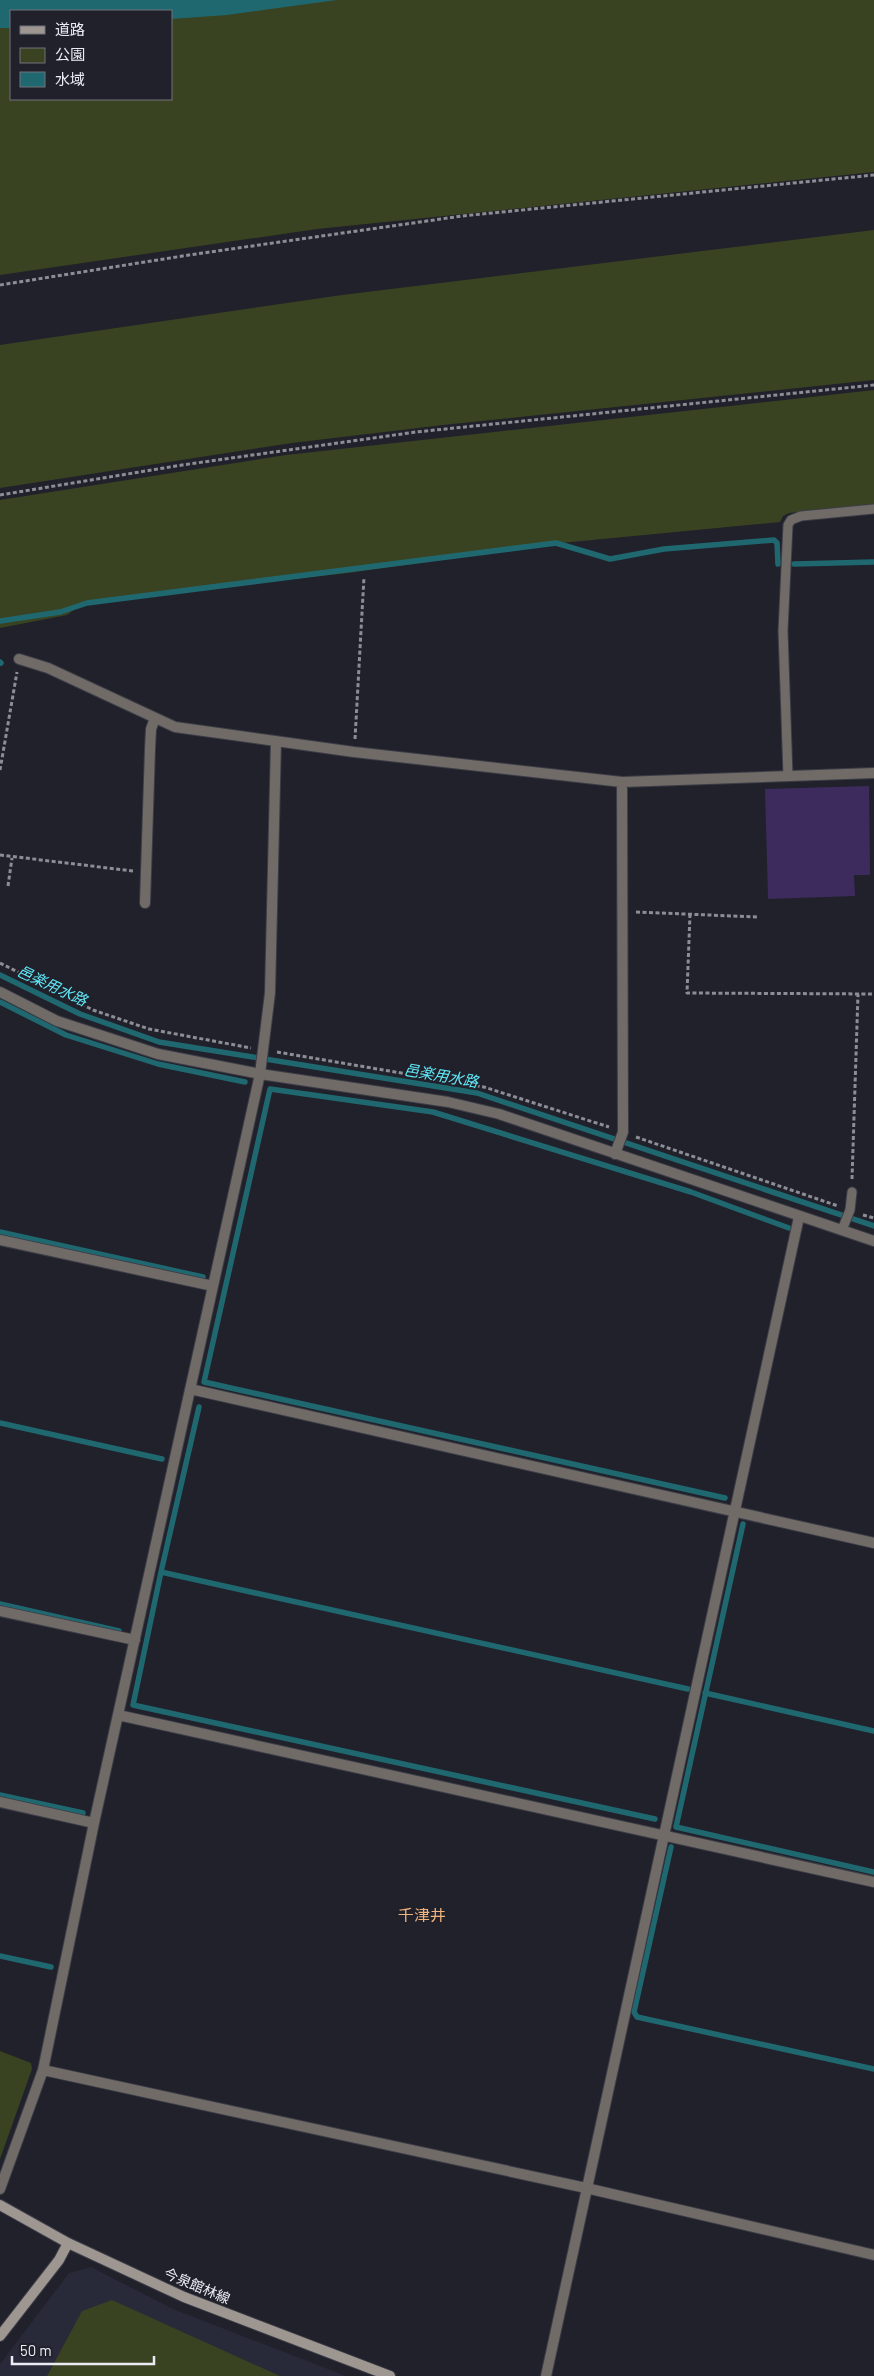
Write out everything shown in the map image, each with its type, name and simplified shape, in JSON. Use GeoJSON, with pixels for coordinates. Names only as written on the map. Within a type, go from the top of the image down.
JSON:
{"type":"FeatureCollection","features":[{"type":"Feature","properties":{"kind":"main road","name":"今泉館林線"},"geometry":{"type":"LineString","coordinates":[[0,2205],[68,2242],[184,2298],[390,2376]]}},
{"type":"Feature","properties":{"kind":"main road"},"geometry":{"type":"LineString","coordinates":[[0,2336],[59,2260],[68,2242]]}},
{"type":"Feature","properties":{"kind":"street"},"geometry":{"type":"LineString","coordinates":[[19,659],[48,668],[175,727],[354,752],[622,782],[874,773]]}},
{"type":"Feature","properties":{"kind":"street"},"geometry":{"type":"LineString","coordinates":[[145,903],[151,729],[155,718]]}},
{"type":"Feature","properties":{"kind":"street"},"geometry":{"type":"LineString","coordinates":[[0,2189],[43,2070],[94,1823],[261,1070],[270,993],[276,741]]}},
{"type":"Feature","properties":{"kind":"street"},"geometry":{"type":"LineString","coordinates":[[616,1151],[622,1135],[622,782]]}},
{"type":"Feature","properties":{"kind":"street"},"geometry":{"type":"LineString","coordinates":[[0,992],[57,1021],[158,1054],[448,1102],[490,1112],[616,1151],[799,1217],[844,1227],[874,1241]]}},
{"type":"Feature","properties":{"kind":"street"},"geometry":{"type":"LineString","coordinates":[[546,2376],[799,1217]]}},
{"type":"Feature","properties":{"kind":"street"},"geometry":{"type":"LineString","coordinates":[[0,1240],[213,1286]]}},
{"type":"Feature","properties":{"kind":"street"},"geometry":{"type":"LineString","coordinates":[[190,1389],[874,1543]]}},
{"type":"Feature","properties":{"kind":"street"},"geometry":{"type":"LineString","coordinates":[[0,1612],[135,1640]]}},
{"type":"Feature","properties":{"kind":"street"},"geometry":{"type":"LineString","coordinates":[[118,1715],[874,1882]]}},
{"type":"Feature","properties":{"kind":"street"},"geometry":{"type":"LineString","coordinates":[[0,1802],[94,1823]]}},
{"type":"Feature","properties":{"kind":"street"},"geometry":{"type":"LineString","coordinates":[[43,2070],[586,2188],[874,2255]]}},
{"type":"Feature","properties":{"kind":"lane"},"geometry":{"type":"LineString","coordinates":[[788,776],[783,630],[788,525],[790,520],[800,516],[874,509]]}},
{"type":"Feature","properties":{"kind":"lane"},"geometry":{"type":"LineString","coordinates":[[844,1227],[852,1192]]}},
{"type":"Feature","properties":{"kind":"path"},"geometry":{"type":"LineString","coordinates":[[0,285],[189,255],[462,216],[874,175]]}},
{"type":"Feature","properties":{"kind":"path"},"geometry":{"type":"LineString","coordinates":[[0,495],[182,464],[416,432],[874,385]]}},
{"type":"Feature","properties":{"kind":"path"},"geometry":{"type":"LineString","coordinates":[[354,752],[364,577]]}},
{"type":"Feature","properties":{"kind":"path"},"geometry":{"type":"LineString","coordinates":[[0,770],[19,659]]}},
{"type":"Feature","properties":{"kind":"path"},"geometry":{"type":"LineString","coordinates":[[0,855],[12,858],[146,872]]}},
{"type":"Feature","properties":{"kind":"path"},"geometry":{"type":"LineString","coordinates":[[8,886],[12,858]]}},
{"type":"Feature","properties":{"kind":"path"},"geometry":{"type":"LineString","coordinates":[[622,911],[757,917]]}},
{"type":"Feature","properties":{"kind":"path"},"geometry":{"type":"LineString","coordinates":[[690,914],[687,993],[874,994]]}},
{"type":"Feature","properties":{"kind":"path"},"geometry":{"type":"LineString","coordinates":[[852,1192],[858,994]]}},
{"type":"Feature","properties":{"kind":"shaded area"},"geometry":{"type":"Polygon","coordinates":[[[91,2267],[173,2309],[346,2376],[0,2376],[0,2364],[69,2273],[91,2267]]]}},
{"type":"Feature","properties":{"kind":"green space"},"geometry":{"type":"Polygon","coordinates":[[[177,0],[874,0],[874,172],[317,229],[0,275],[0,9],[10,15],[10,100],[172,100],[172,10],[177,0]]]}},
{"type":"Feature","properties":{"kind":"green space"},"geometry":{"type":"Polygon","coordinates":[[[874,230],[874,380],[443,425],[292,443],[0,488],[0,345],[342,295],[874,230]]]}},
{"type":"Feature","properties":{"kind":"green space"},"geometry":{"type":"Polygon","coordinates":[[[874,390],[874,504],[789,513],[783,516],[780,522],[561,543],[348,573],[85,602],[67,615],[0,628],[0,500],[286,455],[874,390]]]}},
{"type":"Feature","properties":{"kind":"green space"},"geometry":{"type":"Polygon","coordinates":[[[0,2051],[31,2063],[32,2069],[0,2159],[0,2051]]]}},
{"type":"Feature","properties":{"kind":"green space"},"geometry":{"type":"Polygon","coordinates":[[[112,2300],[280,2376],[47,2376],[82,2311],[112,2300]]]}},
{"type":"Feature","properties":{"kind":"water"},"geometry":{"type":"Polygon","coordinates":[[[0,0],[337,0],[227,15],[172,19],[172,10],[10,10],[10,28],[0,28],[0,0]]]}},
{"type":"Feature","properties":{"kind":"building"},"geometry":{"type":"Polygon","coordinates":[[[869,786],[870,875],[854,875],[855,896],[768,899],[765,789],[869,786]]]}},
{"type":"Feature","properties":{"kind":"waterway"},"geometry":{"type":"LineString","coordinates":[[0,621],[60,612],[87,603],[556,543],[610,559],[664,549],[774,540],[777,543],[778,564]]}},
{"type":"Feature","properties":{"kind":"waterway"},"geometry":{"type":"LineString","coordinates":[[794,564],[874,562]]}},
{"type":"Feature","properties":{"kind":"waterway","name":"邑楽用水路"},"geometry":{"type":"LineString","coordinates":[[0,975],[80,1014],[159,1042],[477,1093],[874,1226]]}},
{"type":"Feature","properties":{"kind":"waterway"},"geometry":{"type":"LineString","coordinates":[[0,1002],[66,1035],[158,1064],[245,1082]]}},
{"type":"Feature","properties":{"kind":"waterway"},"geometry":{"type":"LineString","coordinates":[[725,1498],[204,1382],[270,1089],[433,1112],[691,1192],[789,1228]]}},
{"type":"Feature","properties":{"kind":"waterway"},"geometry":{"type":"LineString","coordinates":[[0,1232],[203,1277]]}},
{"type":"Feature","properties":{"kind":"waterway"},"geometry":{"type":"LineString","coordinates":[[199,1407],[133,1705],[655,1819]]}},
{"type":"Feature","properties":{"kind":"waterway"},"geometry":{"type":"LineString","coordinates":[[0,1423],[162,1459]]}},
{"type":"Feature","properties":{"kind":"waterway"},"geometry":{"type":"LineString","coordinates":[[743,1524],[676,1827],[874,1872]]}},
{"type":"Feature","properties":{"kind":"waterway"},"geometry":{"type":"LineString","coordinates":[[161,1572],[688,1689]]}},
{"type":"Feature","properties":{"kind":"waterway"},"geometry":{"type":"LineString","coordinates":[[0,1604],[119,1631]]}},
{"type":"Feature","properties":{"kind":"waterway"},"geometry":{"type":"LineString","coordinates":[[705,1693],[874,1731]]}},
{"type":"Feature","properties":{"kind":"waterway"},"geometry":{"type":"LineString","coordinates":[[0,1795],[83,1813]]}},
{"type":"Feature","properties":{"kind":"waterway"},"geometry":{"type":"LineString","coordinates":[[671,1847],[634,2012],[637,2017],[874,2069]]}},
{"type":"Feature","properties":{"kind":"waterway"},"geometry":{"type":"LineString","coordinates":[[0,1956],[51,1967]]}},
{"type":"Feature","properties":{"kind":"district","name":"千津井"},"geometry":{"type":"Point","coordinates":[422,1915]}}]}
